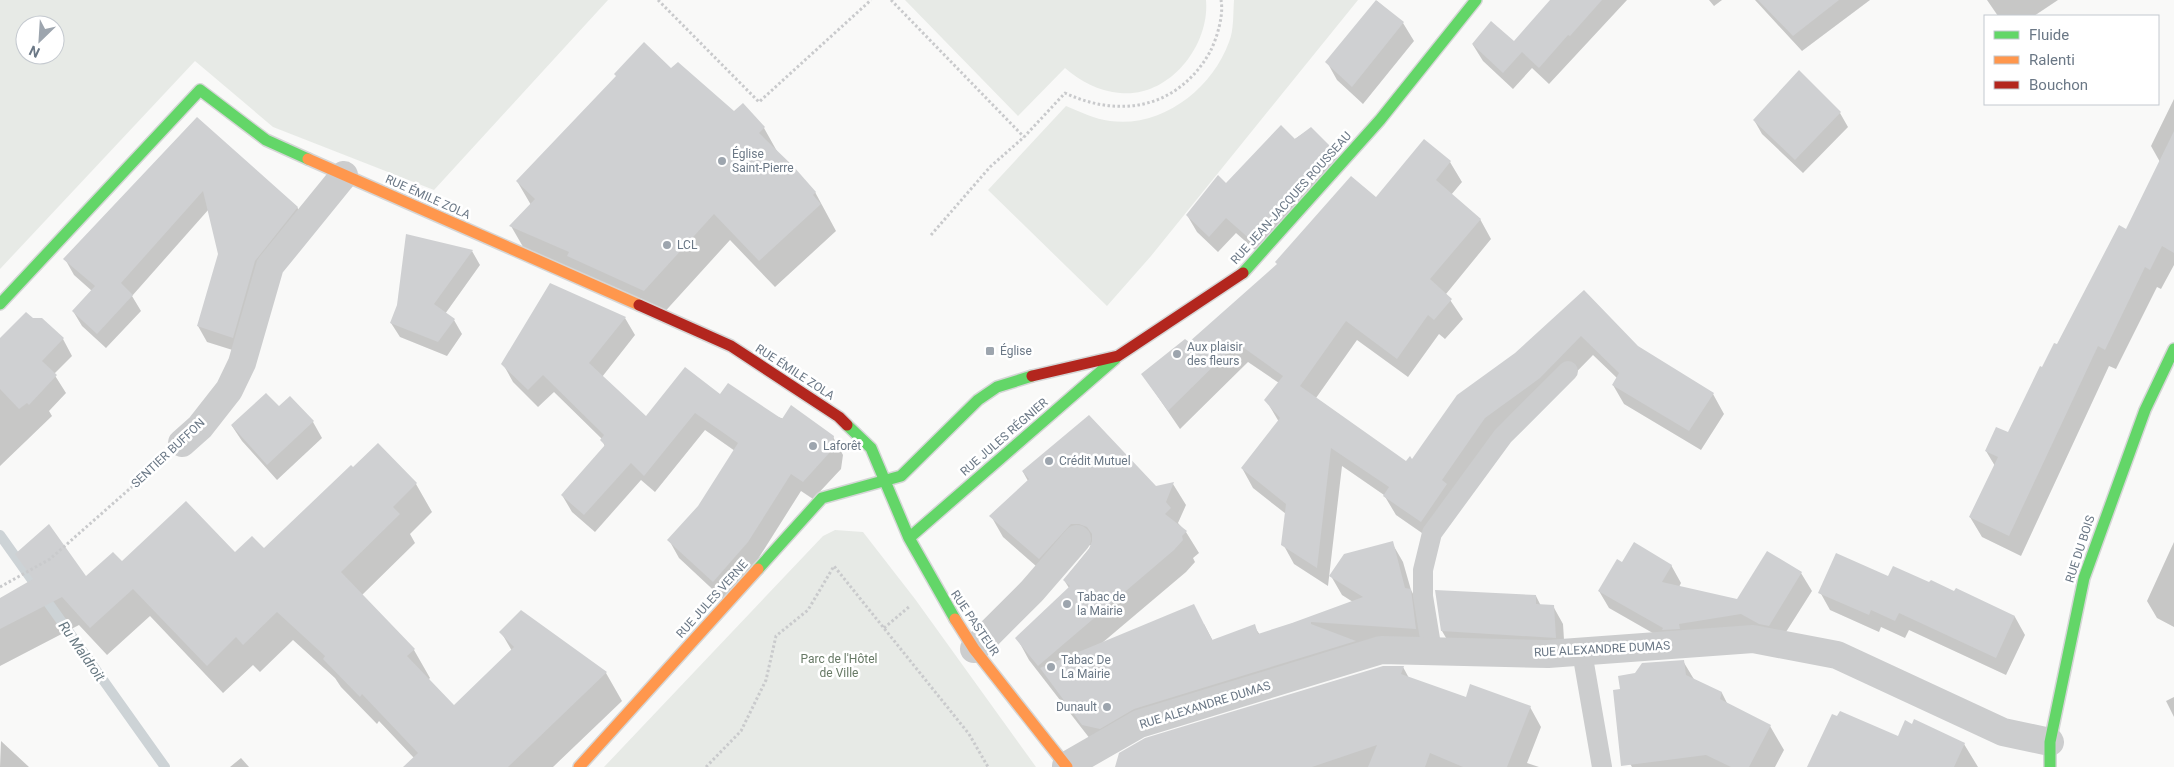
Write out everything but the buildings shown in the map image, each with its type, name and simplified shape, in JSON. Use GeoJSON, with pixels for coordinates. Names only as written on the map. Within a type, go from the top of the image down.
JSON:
{"type":"FeatureCollection","features":[{"type":"Feature","properties":{"kind":"street","name":"RUE JEAN-JACQUES ROUSSEAU"},"geometry":{"type":"LineString","coordinates":[[884,480],[901,476],[978,400],[997,386],[1118,356],[1246,271],[1380,120],[1476,0]]}},
{"type":"Feature","properties":{"kind":"street","name":"RUE ÉMILE ZOLA"},"geometry":{"type":"LineString","coordinates":[[0,304],[200,90],[266,140],[731,346],[839,417],[871,448],[884,480]]}},
{"type":"Feature","properties":{"kind":"street","name":"SENTIER BUFFON"},"geometry":{"type":"LineString","coordinates":[[182,443],[200,427],[229,390],[242,363],[270,266],[344,175]]}},
{"type":"Feature","properties":{"kind":"street","name":"RUE DU BOIS"},"geometry":{"type":"LineString","coordinates":[[2050,754],[2084,578],[2145,410],[2174,349]]}},
{"type":"Feature","properties":{"kind":"street","name":"RUE JULES RÉGNIER"},"geometry":{"type":"LineString","coordinates":[[909,538],[1118,356]]}},
{"type":"Feature","properties":{"kind":"street","name":"RUE PASTEUR"},"geometry":{"type":"LineString","coordinates":[[884,480],[909,538],[938,592],[974,649],[1066,766]]}},
{"type":"Feature","properties":{"kind":"street","name":"RUE JULES VERNE"},"geometry":{"type":"LineString","coordinates":[[580,767],[822,498],[884,480]]}},
{"type":"Feature","properties":{"kind":"street"},"geometry":{"type":"LineString","coordinates":[[974,649],[1032,591],[1078,539]]}},
{"type":"Feature","properties":{"kind":"street","name":"RUE ALEXANDRE DUMAS"},"geometry":{"type":"LineString","coordinates":[[1066,766],[1139,724],[1381,650],[1548,654],[1753,639],[1838,655],[2050,754]]}},
{"type":"Feature","properties":{"kind":"lane"},"geometry":{"type":"LineString","coordinates":[[1432,651],[1423,596],[1423,570],[1432,533],[1503,436],[1568,371]]}},
{"type":"Feature","properties":{"kind":"lane"},"geometry":{"type":"LineString","coordinates":[[1582,652],[1602,767]]}},
{"type":"Feature","properties":{"kind":"path"},"geometry":{"type":"LineString","coordinates":[[658,0],[759,102],[871,0]]}},
{"type":"Feature","properties":{"kind":"path"},"geometry":{"type":"LineString","coordinates":[[891,0],[1024,137]]}},
{"type":"Feature","properties":{"kind":"path"},"geometry":{"type":"LineString","coordinates":[[931,235],[990,167],[1024,137],[1065,93],[1105,106],[1142,106],[1173,94],[1199,71],[1216,41],[1221,0]]}},
{"type":"Feature","properties":{"kind":"path","name":"SENTIER BUFFON"},"geometry":{"type":"LineString","coordinates":[[0,587],[50,559],[182,443]]}},
{"type":"Feature","properties":{"kind":"path"},"geometry":{"type":"LineString","coordinates":[[706,767],[741,731],[766,680],[776,636],[808,610],[834,566],[969,734],[988,767]]}},
{"type":"Feature","properties":{"kind":"green space"},"geometry":{"type":"Polygon","coordinates":[[[0,0],[608,0],[434,190],[273,127],[195,61],[0,269],[0,0]]]}},
{"type":"Feature","properties":{"kind":"green space"},"geometry":{"type":"Polygon","coordinates":[[[905,0],[1206,0],[1201,35],[1183,66],[1170,78],[1155,87],[1138,92],[1120,93],[1091,85],[1077,78],[1065,68],[1018,116],[905,0]]]}},
{"type":"Feature","properties":{"kind":"green space"},"geometry":{"type":"Polygon","coordinates":[[[1234,0],[1358,0],[1151,256],[1107,306],[988,190],[1066,106],[1099,119],[1129,122],[1148,118],[1183,102],[1211,75],[1221,59],[1232,32],[1234,0]]]}},
{"type":"Feature","properties":{"kind":"green space","name":"Parc de l'Hôtel de Ville"},"geometry":{"type":"Polygon","coordinates":[[[835,530],[863,532],[915,599],[1036,767],[604,767],[823,536],[835,530]]]}},
{"type":"Feature","properties":{"kind":"waterway","name":"Ru Maldroit"},"geometry":{"type":"LineString","coordinates":[[0,535],[165,767]]}},
{"type":"Feature","properties":{"kind":"traffic: fast"},"geometry":{"type":"LineString","coordinates":[[1243,273],[1380,120],[1476,0]]}},
{"type":"Feature","properties":{"kind":"traffic: fast"},"geometry":{"type":"LineString","coordinates":[[0,304],[200,90],[266,140],[308,159]]}},
{"type":"Feature","properties":{"kind":"traffic: fast"},"geometry":{"type":"LineString","coordinates":[[2050,767],[2050,742],[2084,578],[2145,410],[2174,349]]}},
{"type":"Feature","properties":{"kind":"traffic: fast"},"geometry":{"type":"LineString","coordinates":[[909,538],[1115,359]]}},
{"type":"Feature","properties":{"kind":"traffic: fast"},"geometry":{"type":"LineString","coordinates":[[758,569],[822,498],[901,476],[978,400],[997,387],[1032,376]]}},
{"type":"Feature","properties":{"kind":"traffic: fast"},"geometry":{"type":"LineString","coordinates":[[847,425],[871,448],[909,538],[955,619]]}},
{"type":"Feature","properties":{"kind":"traffic: slow"},"geometry":{"type":"LineString","coordinates":[[308,159],[639,305]]}},
{"type":"Feature","properties":{"kind":"traffic: slow"},"geometry":{"type":"LineString","coordinates":[[579,767],[758,569]]}},
{"type":"Feature","properties":{"kind":"traffic: slow"},"geometry":{"type":"LineString","coordinates":[[955,619],[974,649],[1067,767]]}},
{"type":"Feature","properties":{"kind":"traffic: jam"},"geometry":{"type":"LineString","coordinates":[[1032,376],[1118,356],[1243,273]]}},
{"type":"Feature","properties":{"kind":"traffic: jam"},"geometry":{"type":"LineString","coordinates":[[639,305],[731,346],[839,417],[847,425]]}},
{"type":"Feature","properties":{"kind":"place","name":"Église Saint-Pierre"},"geometry":{"type":"Point","coordinates":[722,161]}},
{"type":"Feature","properties":{"kind":"place","name":"LCL"},"geometry":{"type":"Point","coordinates":[667,245]}},
{"type":"Feature","properties":{"kind":"place","name":"Église"},"geometry":{"type":"Point","coordinates":[990,351]}},
{"type":"Feature","properties":{"kind":"place","name":"Aux plaisir des fleurs"},"geometry":{"type":"Point","coordinates":[1177,354]}},
{"type":"Feature","properties":{"kind":"place","name":"Laforêt"},"geometry":{"type":"Point","coordinates":[813,446]}},
{"type":"Feature","properties":{"kind":"place","name":"Crédit Mutuel"},"geometry":{"type":"Point","coordinates":[1049,461]}},
{"type":"Feature","properties":{"kind":"place","name":"Tabac de la Mairie"},"geometry":{"type":"Point","coordinates":[1067,604]}},
{"type":"Feature","properties":{"kind":"place","name":"Tabac De La Mairie"},"geometry":{"type":"Point","coordinates":[1051,667]}},
{"type":"Feature","properties":{"kind":"place","name":"Dunault"},"geometry":{"type":"Point","coordinates":[1107,707]}}]}
